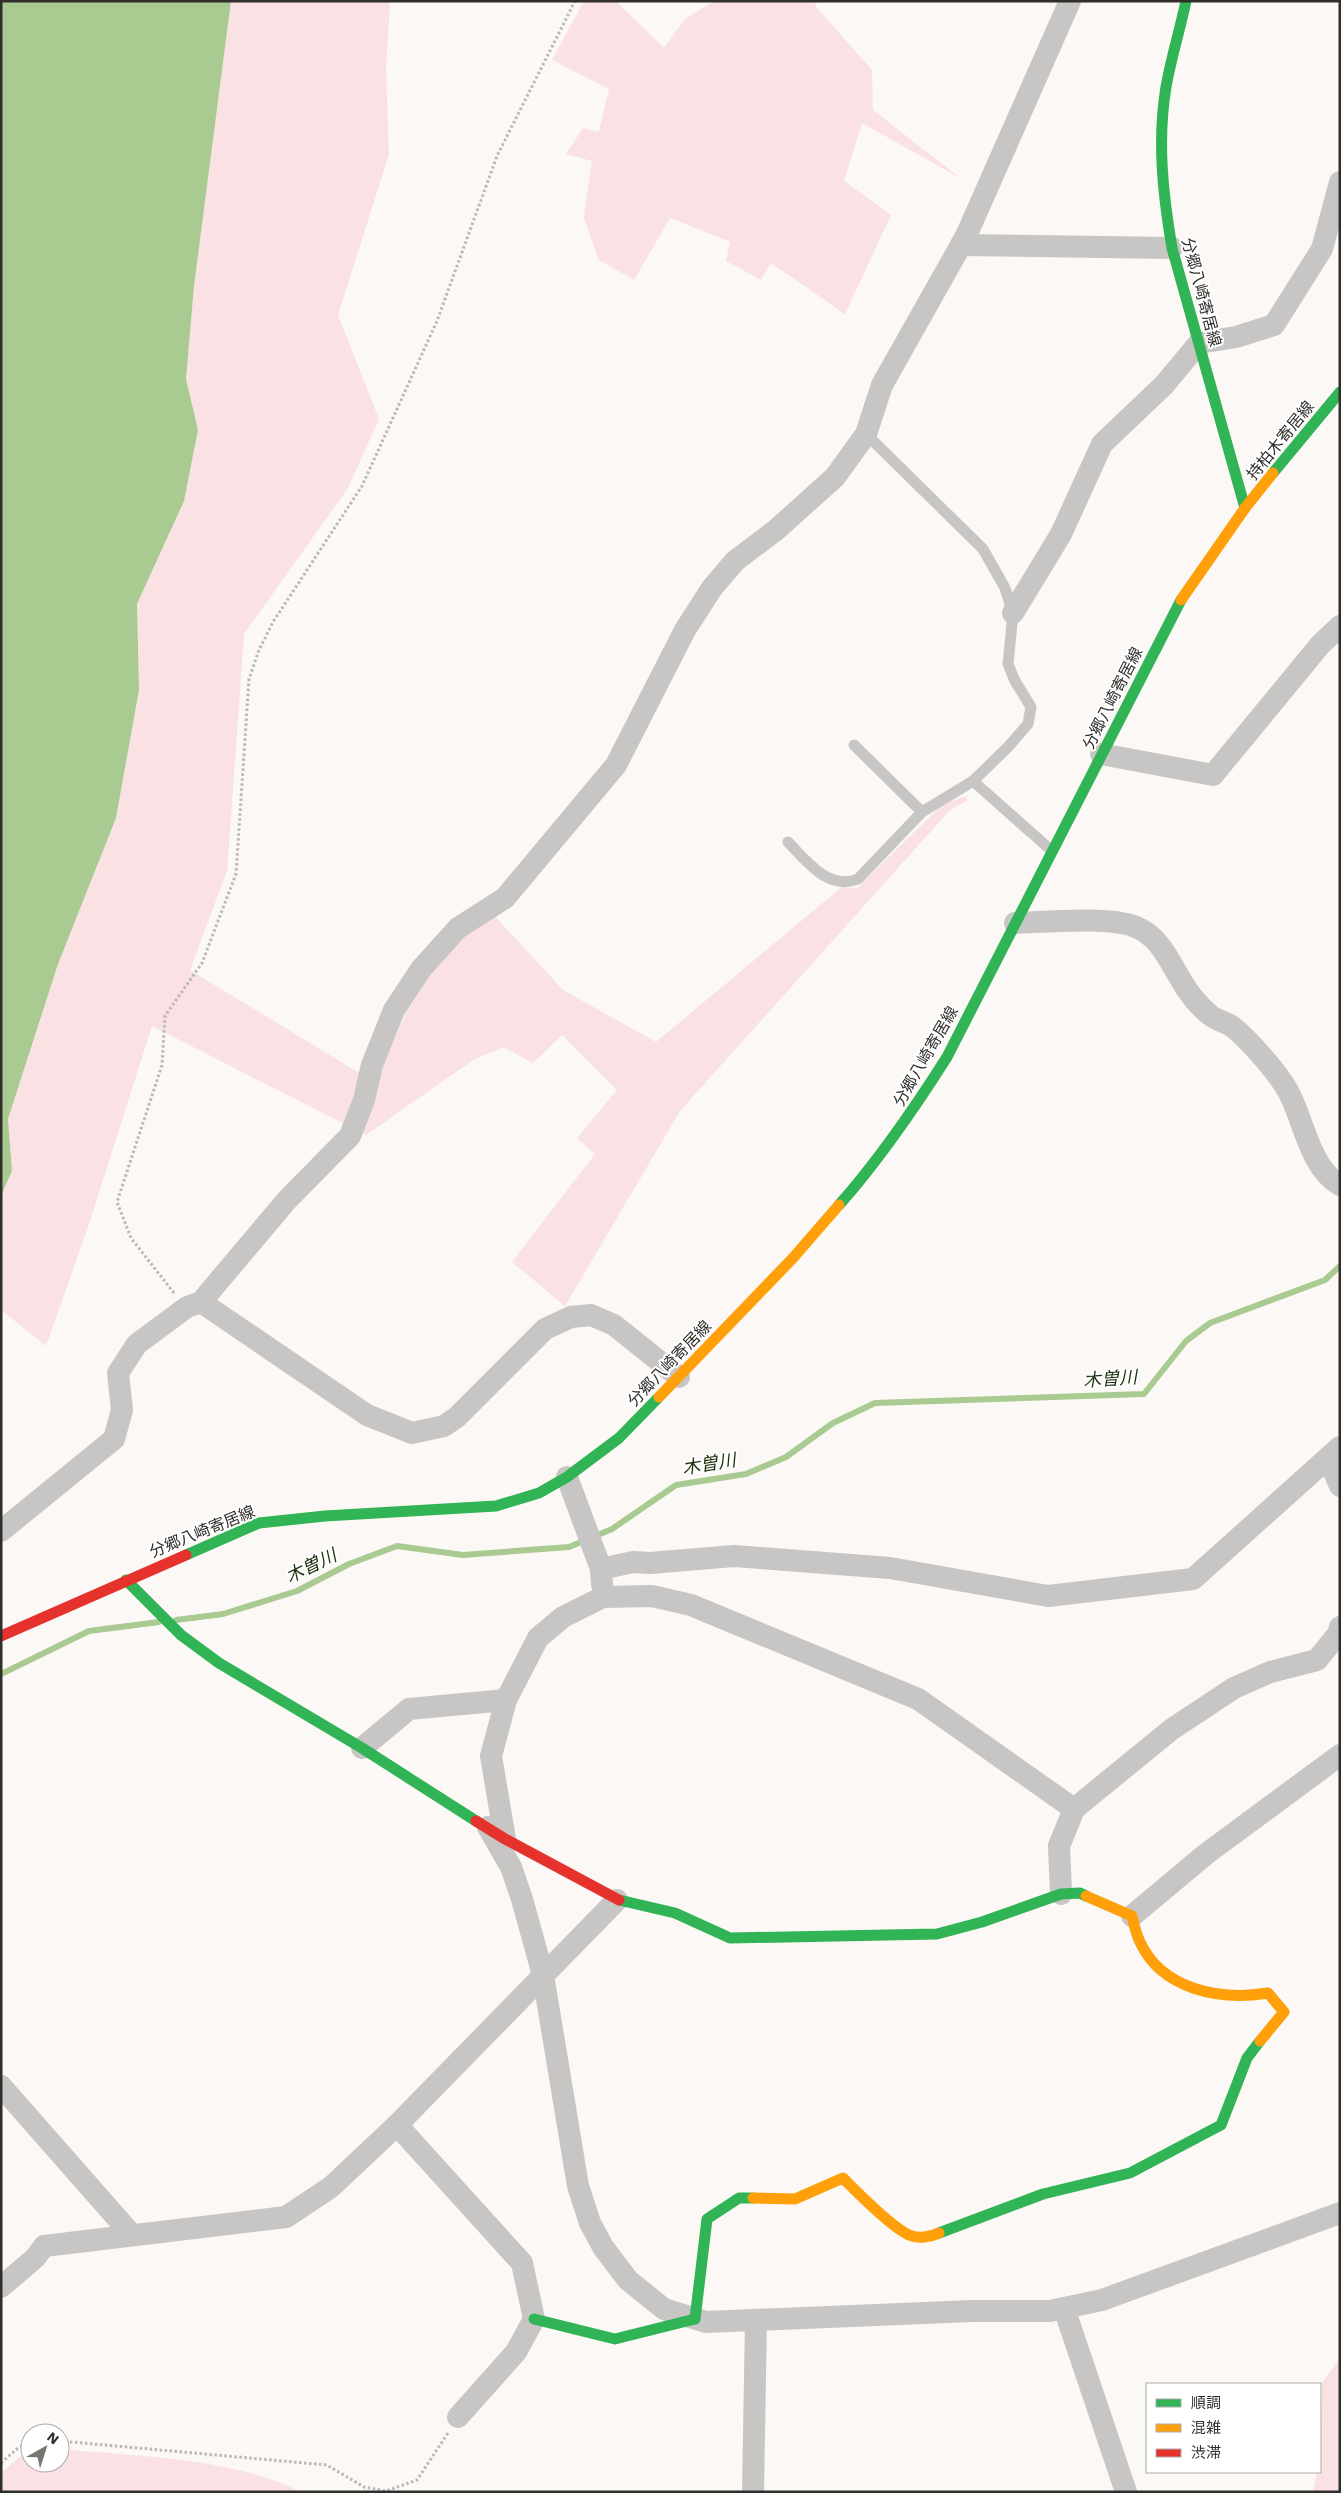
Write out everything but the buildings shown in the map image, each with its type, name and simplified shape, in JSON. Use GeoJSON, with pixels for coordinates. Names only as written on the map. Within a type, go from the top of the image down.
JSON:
{"type":"FeatureCollection","features":[{"type":"Feature","properties":{"kind":"main road","name":"分郷八崎寄居線"},"geometry":{"type":"LineString","coordinates":[[1,1636],[259,1523],[325,1516],[496,1506],[539,1493],[567,1477],[619,1438],[793,1258],[872,1168],[912,1112],[947,1057],[1178,604],[1245,508],[1172,248],[1166,215],[1161,148],[1166,87],[1186,1]]}},
{"type":"Feature","properties":{"kind":"main road","name":"持柏木寄居線"},"geometry":{"type":"LineString","coordinates":[[1245,508],[1340,392]]}},
{"type":"Feature","properties":{"kind":"main road"},"geometry":{"type":"LineString","coordinates":[[126,1580],[147,1604],[180,1635],[218,1663],[362,1748],[461,1813],[617,1900],[675,1913],[730,1938],[937,1934],[982,1922],[1061,1894],[1080,1893],[1132,1916],[1141,1945],[1166,1976],[1205,1993],[1250,1997],[1268,1993],[1284,2012],[1247,2058],[1221,2125],[1130,2173],[1043,2194],[930,2237],[909,2235],[870,2205],[843,2178],[795,2199],[739,2198],[707,2219],[695,2319],[615,2340],[534,2319]]}},
{"type":"Feature","properties":{"kind":"street"},"geometry":{"type":"LineString","coordinates":[[1,1531],[114,1439],[122,1410],[118,1373],[137,1344],[194,1304],[287,1200],[350,1136],[364,1100],[372,1065],[394,1010],[421,970],[458,928],[505,898],[616,765],[685,630],[712,588],[735,561],[776,530],[835,477],[866,434],[882,385],[961,246],[1070,1]]}},
{"type":"Feature","properties":{"kind":"street"},"geometry":{"type":"LineString","coordinates":[[1013,613],[1061,534],[1102,444],[1164,385],[1199,343],[1236,337],[1274,325],[1322,249],[1340,182]]}},
{"type":"Feature","properties":{"kind":"street"},"geometry":{"type":"LineString","coordinates":[[961,246],[1172,248]]}},
{"type":"Feature","properties":{"kind":"street"},"geometry":{"type":"LineString","coordinates":[[1101,754],[1213,775],[1320,645],[1340,626]]}},
{"type":"Feature","properties":{"kind":"street"},"geometry":{"type":"LineString","coordinates":[[1015,923],[1118,923],[1135,926],[1151,936],[1160,946],[1194,999],[1210,1016],[1232,1026],[1246,1039],[1288,1090],[1312,1148],[1328,1178],[1340,1185]]}},
{"type":"Feature","properties":{"kind":"street"},"geometry":{"type":"LineString","coordinates":[[194,1304],[367,1414],[412,1433],[444,1426],[451,1422],[545,1330],[571,1316],[591,1315],[614,1325],[679,1377]]}},
{"type":"Feature","properties":{"kind":"street"},"geometry":{"type":"LineString","coordinates":[[598,1562],[650,1563],[734,1556],[890,1568],[1048,1596],[1193,1579],[1334,1453]]}},
{"type":"Feature","properties":{"kind":"street"},"geometry":{"type":"LineString","coordinates":[[1334,1453],[1340,1486]]}},
{"type":"Feature","properties":{"kind":"street"},"geometry":{"type":"LineString","coordinates":[[567,1477],[598,1562],[603,1597]]}},
{"type":"Feature","properties":{"kind":"street"},"geometry":{"type":"LineString","coordinates":[[505,1839],[491,1756],[506,1700],[538,1638],[562,1617],[603,1597],[652,1596],[691,1605],[918,1699],[1074,1808]]}},
{"type":"Feature","properties":{"kind":"street"},"geometry":{"type":"LineString","coordinates":[[1061,1894],[1059,1846],[1074,1808],[1172,1729],[1234,1688],[1270,1672],[1317,1660],[1338,1634],[1340,1627]]}},
{"type":"Feature","properties":{"kind":"street"},"geometry":{"type":"LineString","coordinates":[[362,1748],[410,1709],[506,1700]]}},
{"type":"Feature","properties":{"kind":"street"},"geometry":{"type":"LineString","coordinates":[[1132,1916],[1206,1854],[1340,1755]]}},
{"type":"Feature","properties":{"kind":"street"},"geometry":{"type":"LineString","coordinates":[[487,1826],[510,1867],[522,1899],[543,1975],[578,2186],[590,2223],[603,2247],[628,2280],[664,2309],[706,2322],[972,2310],[1050,2311],[1102,2300],[1150,2284],[1340,2213]]}},
{"type":"Feature","properties":{"kind":"street"},"geometry":{"type":"LineString","coordinates":[[1,2287],[35,2258],[44,2246],[286,2217],[331,2187],[397,2125],[617,1900]]}},
{"type":"Feature","properties":{"kind":"street"},"geometry":{"type":"LineString","coordinates":[[1,2086],[132,2235]]}},
{"type":"Feature","properties":{"kind":"street"},"geometry":{"type":"LineString","coordinates":[[397,2125],[522,2263],[534,2319],[516,2352],[458,2417]]}},
{"type":"Feature","properties":{"kind":"street"},"geometry":{"type":"LineString","coordinates":[[1064,2308],[1126,2492]]}},
{"type":"Feature","properties":{"kind":"street"},"geometry":{"type":"LineString","coordinates":[[753,2492],[756,2320]]}},
{"type":"Feature","properties":{"kind":"lane"},"geometry":{"type":"LineString","coordinates":[[788,842],[822,875],[833,881],[848,883],[858,879],[922,812],[973,781],[1028,724],[1031,707],[1015,681],[1008,664],[1013,613],[1006,588],[983,549],[866,434]]}},
{"type":"Feature","properties":{"kind":"lane"},"geometry":{"type":"LineString","coordinates":[[854,745],[922,812]]}},
{"type":"Feature","properties":{"kind":"lane"},"geometry":{"type":"LineString","coordinates":[[973,781],[1053,852]]}},
{"type":"Feature","properties":{"kind":"path"},"geometry":{"type":"LineString","coordinates":[[194,1304],[165,1284],[131,1238],[117,1202],[162,1065],[164,1016],[202,963],[236,874],[249,679],[259,650],[273,622],[362,486],[437,321],[497,156],[575,1]]}},
{"type":"Feature","properties":{"kind":"path"},"geometry":{"type":"LineString","coordinates":[[70,2442],[327,2465],[364,2487],[386,2491],[417,2480],[458,2417]]}},
{"type":"Feature","properties":{"kind":"path"},"geometry":{"type":"LineString","coordinates":[[1,2463],[20,2447]]}},
{"type":"Feature","properties":{"kind":"shaded area"},"geometry":{"type":"Polygon","coordinates":[[[1,1],[231,1],[194,286],[186,379],[198,430],[184,501],[137,604],[139,690],[116,818],[58,964],[8,1119],[12,1171],[1,1196],[1,1]]]}},
{"type":"Feature","properties":{"kind":"shaded area"},"geometry":{"type":"Polygon","coordinates":[[[231,1],[390,1],[386,69],[389,154],[338,315],[379,419],[348,488],[244,634],[227,871],[190,970],[356,1071],[378,1077],[406,1013],[450,944],[492,913],[563,990],[656,1042],[843,886],[856,889],[943,804],[966,796],[967,801],[950,810],[680,1111],[565,1306],[512,1262],[595,1154],[577,1138],[617,1090],[562,1035],[533,1063],[503,1047],[473,1060],[366,1135],[152,1026],[89,1224],[46,1346],[1,1310],[1,1196],[12,1171],[8,1119],[58,964],[116,818],[139,690],[137,604],[184,501],[198,430],[186,379],[194,286],[231,1]]]}},
{"type":"Feature","properties":{"kind":"shaded area"},"geometry":{"type":"Polygon","coordinates":[[[584,1],[616,1],[664,48],[685,19],[714,1],[814,1],[817,8],[872,70],[873,110],[960,178],[862,123],[844,181],[891,215],[845,314],[771,263],[761,280],[726,261],[730,242],[670,218],[634,280],[599,260],[584,218],[592,161],[566,154],[583,128],[599,132],[609,89],[552,60],[584,1]]]}},
{"type":"Feature","properties":{"kind":"shaded area"},"geometry":{"type":"Polygon","coordinates":[[[1340,2358],[1340,2492],[1313,2492],[1317,2473],[1321,2473],[1322,2383],[1340,2358]]]}},
{"type":"Feature","properties":{"kind":"shaded area"},"geometry":{"type":"Polygon","coordinates":[[[70,2450],[183,2460],[215,2465],[275,2481],[300,2492],[1,2492],[1,2473],[20,2457],[20,2473],[70,2473],[70,2450]]]}},
{"type":"Feature","properties":{"kind":"waterway","name":"木曽川"},"geometry":{"type":"LineString","coordinates":[[176,1620],[223,1614],[297,1591],[349,1564],[397,1546],[463,1555],[569,1547],[612,1529],[676,1485],[746,1474],[786,1457],[833,1423],[875,1403],[1144,1394],[1186,1341],[1210,1323],[1325,1280],[1340,1266]]}},
{"type":"Feature","properties":{"kind":"waterway","name":"木曽川"},"geometry":{"type":"LineString","coordinates":[[1,1674],[89,1631],[159,1622]]}},
{"type":"Feature","properties":{"kind":"traffic: fast"},"geometry":{"type":"LineString","coordinates":[[1186,1],[1168,76],[1163,107],[1162,168],[1166,208],[1172,248],[1245,508]]}},
{"type":"Feature","properties":{"kind":"traffic: fast"},"geometry":{"type":"LineString","coordinates":[[1273,473],[1340,392]]}},
{"type":"Feature","properties":{"kind":"traffic: fast"},"geometry":{"type":"LineString","coordinates":[[839,1205],[869,1170],[922,1096],[947,1057],[1181,600]]}},
{"type":"Feature","properties":{"kind":"traffic: fast"},"geometry":{"type":"LineString","coordinates":[[186,1555],[259,1523],[325,1516],[496,1506],[539,1493],[567,1477],[619,1438],[659,1397]]}},
{"type":"Feature","properties":{"kind":"traffic: fast"},"geometry":{"type":"LineString","coordinates":[[126,1580],[181,1635],[219,1663],[362,1748],[476,1821]]}},
{"type":"Feature","properties":{"kind":"traffic: fast"},"geometry":{"type":"LineString","coordinates":[[619,1900],[675,1913],[730,1938],[937,1934],[982,1922],[1061,1894],[1080,1893],[1086,1896]]}},
{"type":"Feature","properties":{"kind":"traffic: fast"},"geometry":{"type":"LineString","coordinates":[[939,2233],[1043,2194],[1130,2173],[1221,2125],[1247,2058],[1260,2041]]}},
{"type":"Feature","properties":{"kind":"traffic: fast"},"geometry":{"type":"LineString","coordinates":[[534,2319],[615,2339],[695,2319],[707,2219],[739,2198],[753,2198]]}},
{"type":"Feature","properties":{"kind":"traffic: slow"},"geometry":{"type":"LineString","coordinates":[[1181,600],[1245,508],[1273,473]]}},
{"type":"Feature","properties":{"kind":"traffic: slow"},"geometry":{"type":"LineString","coordinates":[[659,1397],[793,1258],[839,1205]]}},
{"type":"Feature","properties":{"kind":"traffic: slow"},"geometry":{"type":"LineString","coordinates":[[1086,1896],[1132,1916],[1139,1939],[1150,1958],[1163,1971],[1178,1981],[1213,1993],[1231,1995],[1268,1993],[1284,2012],[1260,2041]]}},
{"type":"Feature","properties":{"kind":"traffic: slow"},"geometry":{"type":"LineString","coordinates":[[753,2198],[795,2199],[843,2178],[901,2231],[916,2237],[932,2236],[939,2233]]}},
{"type":"Feature","properties":{"kind":"traffic: jam"},"geometry":{"type":"LineString","coordinates":[[1,1636],[186,1555]]}},
{"type":"Feature","properties":{"kind":"traffic: jam"},"geometry":{"type":"LineString","coordinates":[[476,1821],[505,1839],[619,1900]]}}]}
